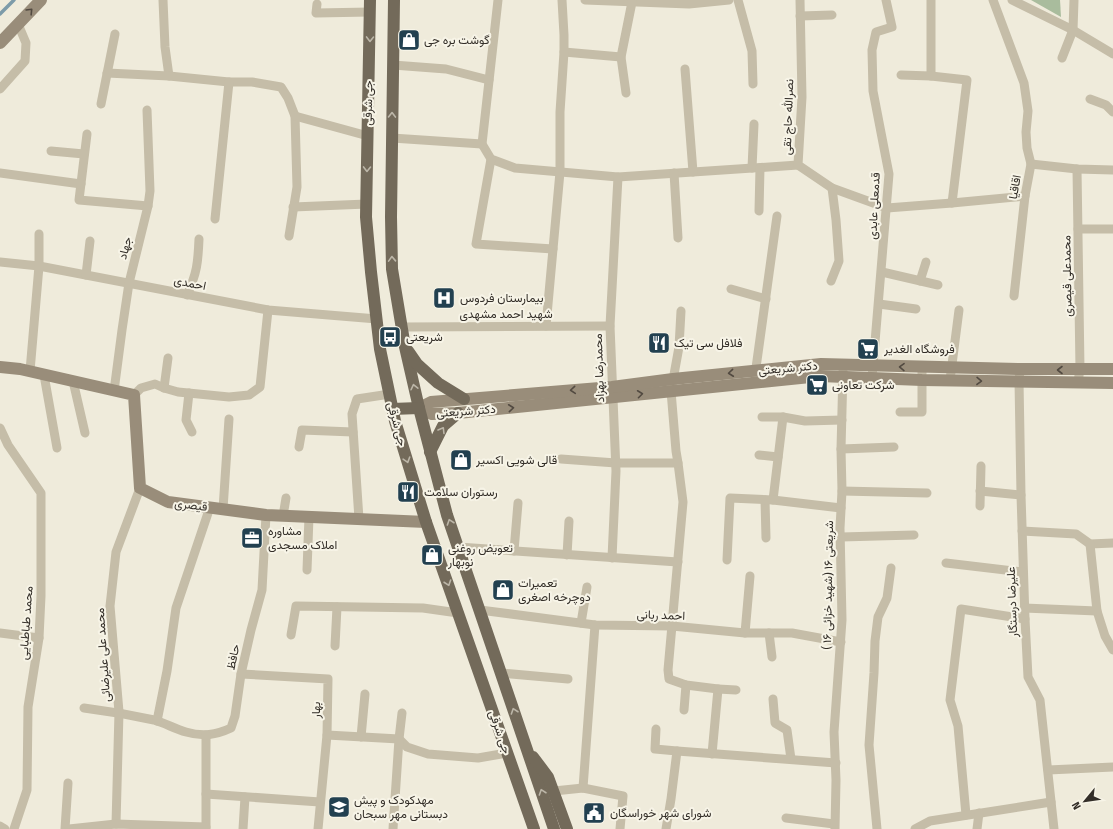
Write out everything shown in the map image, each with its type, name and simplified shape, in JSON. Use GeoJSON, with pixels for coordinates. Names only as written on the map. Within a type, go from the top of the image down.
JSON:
{"type":"FeatureCollection","features":[{"type":"Feature","properties":{"kind":"main road"},"geometry":{"type":"LineString","coordinates":[[0,42],[41,0]]}},
{"type":"Feature","properties":{"kind":"main road","name":"جی شرقی"},"geometry":{"type":"LineString","coordinates":[[370,0],[366,217],[370,272],[380,349],[395,421],[426,522],[534,829]]}},
{"type":"Feature","properties":{"kind":"main road","name":"جی شرقی"},"geometry":{"type":"LineString","coordinates":[[394,0],[390,217],[392,269],[405,347],[419,408],[447,515],[554,829]]}},
{"type":"Feature","properties":{"kind":"main road"},"geometry":{"type":"LineString","coordinates":[[405,347],[417,364],[438,383],[464,400]]}},
{"type":"Feature","properties":{"kind":"main road","name":"دکتر شریعتی"},"geometry":{"type":"LineString","coordinates":[[419,408],[431,402],[612,392],[670,391],[821,364],[844,365],[873,372],[922,380],[950,380],[1080,370],[1113,369]]}},
{"type":"Feature","properties":{"kind":"main road"},"geometry":{"type":"LineString","coordinates":[[0,367],[30,371],[134,395],[140,488]]}},
{"type":"Feature","properties":{"kind":"main road","name":"دکتر شریعتی"},"geometry":{"type":"LineString","coordinates":[[419,408],[432,414],[458,413],[612,392],[673,379],[755,376],[820,376],[843,378],[873,372],[922,367],[952,368],[1078,382],[1113,383]]}},
{"type":"Feature","properties":{"kind":"main road"},"geometry":{"type":"LineString","coordinates":[[392,409],[419,408]]}},
{"type":"Feature","properties":{"kind":"main road"},"geometry":{"type":"LineString","coordinates":[[430,452],[443,426],[458,413]]}},
{"type":"Feature","properties":{"kind":"main road","name":"قیصری"},"geometry":{"type":"LineString","coordinates":[[140,488],[168,502],[266,515],[426,522]]}},
{"type":"Feature","properties":{"kind":"main road"},"geometry":{"type":"LineString","coordinates":[[527,748],[548,777],[567,829]]}},
{"type":"Feature","properties":{"kind":"main road"},"geometry":{"type":"LineString","coordinates":[[507,753],[506,776],[525,829]]}},
{"type":"Feature","properties":{"kind":"street"},"geometry":{"type":"LineString","coordinates":[[163,0],[165,47],[169,76]]}},
{"type":"Feature","properties":{"kind":"street"},"geometry":{"type":"LineString","coordinates":[[498,0],[482,144],[491,159],[515,168],[618,177],[798,165]]}},
{"type":"Feature","properties":{"kind":"street"},"geometry":{"type":"LineString","coordinates":[[546,326],[560,172],[560,112],[564,52],[562,0]]}},
{"type":"Feature","properties":{"kind":"street"},"geometry":{"type":"LineString","coordinates":[[592,0],[689,4],[729,0]]}},
{"type":"Feature","properties":{"kind":"street"},"geometry":{"type":"LineString","coordinates":[[738,0],[752,51],[753,84]]}},
{"type":"Feature","properties":{"kind":"street","name":"نصرالله حاج تقی"},"geometry":{"type":"LineString","coordinates":[[800,0],[802,97],[798,165],[832,188],[887,208],[1025,196]]}},
{"type":"Feature","properties":{"kind":"street","name":"قدمعلی عابدی"},"geometry":{"type":"LineString","coordinates":[[873,372],[889,174],[873,91],[872,50],[876,32],[892,27],[886,0]]}},
{"type":"Feature","properties":{"kind":"street"},"geometry":{"type":"LineString","coordinates":[[931,0],[931,76]]}},
{"type":"Feature","properties":{"kind":"street"},"geometry":{"type":"LineString","coordinates":[[993,0],[1024,83],[1028,111],[1026,132],[1027,148],[1031,164]]}},
{"type":"Feature","properties":{"kind":"street"},"geometry":{"type":"LineString","coordinates":[[1012,0],[1073,30],[1113,54]]}},
{"type":"Feature","properties":{"kind":"street"},"geometry":{"type":"LineString","coordinates":[[1062,58],[1073,30],[1074,0]]}},
{"type":"Feature","properties":{"kind":"street"},"geometry":{"type":"LineString","coordinates":[[626,93],[621,57],[632,2]]}},
{"type":"Feature","properties":{"kind":"street"},"geometry":{"type":"LineString","coordinates":[[317,4],[316,13],[370,12]]}},
{"type":"Feature","properties":{"kind":"street"},"geometry":{"type":"LineString","coordinates":[[800,16],[832,15]]}},
{"type":"Feature","properties":{"kind":"street"},"geometry":{"type":"LineString","coordinates":[[0,88],[25,61],[26,42],[18,24]]}},
{"type":"Feature","properties":{"kind":"street"},"geometry":{"type":"LineString","coordinates":[[101,104],[115,34]]}},
{"type":"Feature","properties":{"kind":"street"},"geometry":{"type":"LineString","coordinates":[[564,52],[621,57]]}},
{"type":"Feature","properties":{"kind":"street"},"geometry":{"type":"LineString","coordinates":[[393,65],[446,69],[489,80]]}},
{"type":"Feature","properties":{"kind":"street"},"geometry":{"type":"LineString","coordinates":[[686,69],[693,172]]}},
{"type":"Feature","properties":{"kind":"street"},"geometry":{"type":"LineString","coordinates":[[107,73],[169,76],[229,82],[252,82],[281,87],[288,98],[294,116],[297,187],[289,236]]}},
{"type":"Feature","properties":{"kind":"street"},"geometry":{"type":"LineString","coordinates":[[901,75],[931,76],[967,80],[952,203]]}},
{"type":"Feature","properties":{"kind":"street"},"geometry":{"type":"LineString","coordinates":[[215,219],[229,82]]}},
{"type":"Feature","properties":{"kind":"street"},"geometry":{"type":"LineString","coordinates":[[1090,99],[1106,105],[1113,112]]}},
{"type":"Feature","properties":{"kind":"street","name":"جهاد"},"geometry":{"type":"LineString","coordinates":[[114,391],[129,283],[148,206],[150,191],[147,110]]}},
{"type":"Feature","properties":{"kind":"street"},"geometry":{"type":"LineString","coordinates":[[294,116],[368,136]]}},
{"type":"Feature","properties":{"kind":"street"},"geometry":{"type":"LineString","coordinates":[[754,124],[759,211]]}},
{"type":"Feature","properties":{"kind":"street"},"geometry":{"type":"LineString","coordinates":[[87,134],[79,200],[148,206]]}},
{"type":"Feature","properties":{"kind":"street"},"geometry":{"type":"LineString","coordinates":[[392,138],[482,144]]}},
{"type":"Feature","properties":{"kind":"street"},"geometry":{"type":"LineString","coordinates":[[51,151],[84,154]]}},
{"type":"Feature","properties":{"kind":"street"},"geometry":{"type":"LineString","coordinates":[[491,159],[476,244],[553,249]]}},
{"type":"Feature","properties":{"kind":"street","name":"اقاقیا"},"geometry":{"type":"LineString","coordinates":[[1014,296],[1025,196],[1031,164],[1077,169],[1113,170]]}},
{"type":"Feature","properties":{"kind":"street","name":"محمدعلی قیصری"},"geometry":{"type":"LineString","coordinates":[[1077,169],[1080,370],[1078,382]]}},
{"type":"Feature","properties":{"kind":"street"},"geometry":{"type":"LineString","coordinates":[[0,173],[81,184]]}},
{"type":"Feature","properties":{"kind":"street"},"geometry":{"type":"LineString","coordinates":[[674,174],[678,238]]}},
{"type":"Feature","properties":{"kind":"street","name":"محمدرضا بهزاد"},"geometry":{"type":"LineString","coordinates":[[612,558],[616,463],[610,326],[618,177]]}},
{"type":"Feature","properties":{"kind":"street"},"geometry":{"type":"LineString","coordinates":[[831,281],[839,261],[832,188]]}},
{"type":"Feature","properties":{"kind":"street"},"geometry":{"type":"LineString","coordinates":[[293,207],[367,204]]}},
{"type":"Feature","properties":{"kind":"street"},"geometry":{"type":"LineString","coordinates":[[755,376],[777,216]]}},
{"type":"Feature","properties":{"kind":"street"},"geometry":{"type":"LineString","coordinates":[[1078,229],[1113,229]]}},
{"type":"Feature","properties":{"kind":"street"},"geometry":{"type":"LineString","coordinates":[[30,371],[39,266],[39,234]]}},
{"type":"Feature","properties":{"kind":"street"},"geometry":{"type":"LineString","coordinates":[[187,294],[194,279],[198,260],[199,239]]}},
{"type":"Feature","properties":{"kind":"street"},"geometry":{"type":"LineString","coordinates":[[86,275],[90,241]]}},
{"type":"Feature","properties":{"kind":"street","name":"احمدی"},"geometry":{"type":"LineString","coordinates":[[0,262],[39,266],[268,310],[377,319]]}},
{"type":"Feature","properties":{"kind":"street"},"geometry":{"type":"LineString","coordinates":[[920,280],[926,262]]}},
{"type":"Feature","properties":{"kind":"street"},"geometry":{"type":"LineString","coordinates":[[882,272],[938,285]]}},
{"type":"Feature","properties":{"kind":"street"},"geometry":{"type":"LineString","coordinates":[[731,289],[766,299]]}},
{"type":"Feature","properties":{"kind":"street"},"geometry":{"type":"LineString","coordinates":[[879,304],[916,308]]}},
{"type":"Feature","properties":{"kind":"street"},"geometry":{"type":"LineString","coordinates":[[134,395],[141,388],[155,384],[178,392],[229,397],[249,395],[260,387],[268,310]]}},
{"type":"Feature","properties":{"kind":"street"},"geometry":{"type":"LineString","coordinates":[[950,380],[959,310]]}},
{"type":"Feature","properties":{"kind":"street"},"geometry":{"type":"LineString","coordinates":[[681,311],[679,347],[670,391],[683,502],[668,670],[669,679],[686,685],[736,690]]}},
{"type":"Feature","properties":{"kind":"street","name":"شهید احمد مشهدی"},"geometry":{"type":"LineString","coordinates":[[402,327],[610,326]]}},
{"type":"Feature","properties":{"kind":"street"},"geometry":{"type":"LineString","coordinates":[[164,388],[168,358]]}},
{"type":"Feature","properties":{"kind":"street","name":"شریعتی ۱۶ (شهید خزائی ۱۶ )"},"geometry":{"type":"LineString","coordinates":[[834,826],[836,762],[834,732],[842,620],[840,537],[844,365]]}},
{"type":"Feature","properties":{"kind":"street"},"geometry":{"type":"LineString","coordinates":[[900,412],[922,412],[922,367]]}},
{"type":"Feature","properties":{"kind":"street"},"geometry":{"type":"LineString","coordinates":[[44,375],[57,448]]}},
{"type":"Feature","properties":{"kind":"street","name":"علیرضا درستگار"},"geometry":{"type":"LineString","coordinates":[[1019,375],[1024,608],[1028,677],[1040,700],[1054,829]]}},
{"type":"Feature","properties":{"kind":"street"},"geometry":{"type":"LineString","coordinates":[[73,381],[85,433]]}},
{"type":"Feature","properties":{"kind":"street"},"geometry":{"type":"LineString","coordinates":[[189,393],[186,420],[192,432]]}},
{"type":"Feature","properties":{"kind":"street"},"geometry":{"type":"LineString","coordinates":[[359,519],[352,414],[357,399],[390,394]]}},
{"type":"Feature","properties":{"kind":"street"},"geometry":{"type":"LineString","coordinates":[[762,417],[782,417],[805,420],[842,420]]}},
{"type":"Feature","properties":{"kind":"street"},"geometry":{"type":"LineString","coordinates":[[766,538],[769,500],[778,457],[782,417]]}},
{"type":"Feature","properties":{"kind":"street"},"geometry":{"type":"LineString","coordinates":[[223,509],[229,419]]}},
{"type":"Feature","properties":{"kind":"street","name":"محمد طباطبایی"},"geometry":{"type":"LineString","coordinates":[[0,428],[4,446],[41,493],[41,596],[39,638],[28,707],[27,790],[14,829]]}},
{"type":"Feature","properties":{"kind":"street"},"geometry":{"type":"LineString","coordinates":[[299,447],[302,430],[354,432]]}},
{"type":"Feature","properties":{"kind":"street"},"geometry":{"type":"LineString","coordinates":[[841,449],[894,447]]}},
{"type":"Feature","properties":{"kind":"street"},"geometry":{"type":"LineString","coordinates":[[759,455],[778,457]]}},
{"type":"Feature","properties":{"kind":"street"},"geometry":{"type":"LineString","coordinates":[[561,459],[616,463],[678,463]]}},
{"type":"Feature","properties":{"kind":"street"},"geometry":{"type":"LineString","coordinates":[[980,506],[981,466]]}},
{"type":"Feature","properties":{"kind":"street","name":"محمد علی علیرضائی"},"geometry":{"type":"LineString","coordinates":[[116,824],[119,712],[110,606],[116,552],[140,488]]}},
{"type":"Feature","properties":{"kind":"street"},"geometry":{"type":"LineString","coordinates":[[842,491],[927,493]]}},
{"type":"Feature","properties":{"kind":"street"},"geometry":{"type":"LineString","coordinates":[[980,491],[1021,495]]}},
{"type":"Feature","properties":{"kind":"street"},"geometry":{"type":"LineString","coordinates":[[284,516],[286,498]]}},
{"type":"Feature","properties":{"kind":"street"},"geometry":{"type":"LineString","coordinates":[[727,560],[730,498],[769,500],[841,508]]}},
{"type":"Feature","properties":{"kind":"street"},"geometry":{"type":"LineString","coordinates":[[514,551],[518,503]]}},
{"type":"Feature","properties":{"kind":"street"},"geometry":{"type":"LineString","coordinates":[[157,721],[167,671],[176,608],[210,507]]}},
{"type":"Feature","properties":{"kind":"street","name":"حافظ"},"geometry":{"type":"LineString","coordinates":[[84,708],[119,712],[157,721],[187,733],[206,735],[220,733],[231,728],[235,716],[241,674],[262,590],[266,515]]}},
{"type":"Feature","properties":{"kind":"street"},"geometry":{"type":"LineString","coordinates":[[307,570],[309,516]]}},
{"type":"Feature","properties":{"kind":"street"},"geometry":{"type":"LineString","coordinates":[[567,555],[569,521]]}},
{"type":"Feature","properties":{"kind":"street"},"geometry":{"type":"LineString","coordinates":[[1022,531],[1076,534],[1090,544],[1113,543]]}},
{"type":"Feature","properties":{"kind":"street"},"geometry":{"type":"LineString","coordinates":[[840,537],[914,536]]}},
{"type":"Feature","properties":{"kind":"street"},"geometry":{"type":"LineString","coordinates":[[1090,544],[1097,611],[1109,636],[1113,650]]}},
{"type":"Feature","properties":{"kind":"street"},"geometry":{"type":"LineString","coordinates":[[458,546],[678,562]]}},
{"type":"Feature","properties":{"kind":"street"},"geometry":{"type":"LineString","coordinates":[[946,564],[1023,572]]}},
{"type":"Feature","properties":{"kind":"street"},"geometry":{"type":"LineString","coordinates":[[877,829],[869,745],[875,641],[878,616],[887,598],[891,568]]}},
{"type":"Feature","properties":{"kind":"street"},"geometry":{"type":"LineString","coordinates":[[745,632],[750,576]]}},
{"type":"Feature","properties":{"kind":"street"},"geometry":{"type":"LineString","coordinates":[[581,623],[587,587]]}},
{"type":"Feature","properties":{"kind":"street"},"geometry":{"type":"LineString","coordinates":[[291,635],[296,606],[423,608],[458,613]]}},
{"type":"Feature","properties":{"kind":"street"},"geometry":{"type":"LineString","coordinates":[[334,646],[337,607]]}},
{"type":"Feature","properties":{"kind":"street"},"geometry":{"type":"LineString","coordinates":[[1024,608],[1097,611]]}},
{"type":"Feature","properties":{"kind":"street"},"geometry":{"type":"LineString","coordinates":[[966,815],[958,726],[950,700],[961,609],[1025,619]]}},
{"type":"Feature","properties":{"kind":"street","name":"احمد ربانی"},"geometry":{"type":"LineString","coordinates":[[480,610],[595,625],[672,626],[745,632],[792,633],[841,642]]}},
{"type":"Feature","properties":{"kind":"street"},"geometry":{"type":"LineString","coordinates":[[583,788],[595,625]]}},
{"type":"Feature","properties":{"kind":"street"},"geometry":{"type":"LineString","coordinates":[[0,633],[39,638]]}},
{"type":"Feature","properties":{"kind":"street"},"geometry":{"type":"LineString","coordinates":[[769,633],[772,657]]}},
{"type":"Feature","properties":{"kind":"street"},"geometry":{"type":"LineString","coordinates":[[501,673],[568,679]]}},
{"type":"Feature","properties":{"kind":"street","name":"بهار"},"geometry":{"type":"LineString","coordinates":[[241,674],[328,679],[327,735],[318,829]]}},
{"type":"Feature","properties":{"kind":"street"},"geometry":{"type":"LineString","coordinates":[[684,710],[686,685]]}},
{"type":"Feature","properties":{"kind":"street"},"geometry":{"type":"LineString","coordinates":[[712,754],[718,689]]}},
{"type":"Feature","properties":{"kind":"street"},"geometry":{"type":"LineString","coordinates":[[361,736],[365,694]]}},
{"type":"Feature","properties":{"kind":"street"},"geometry":{"type":"LineString","coordinates":[[773,699],[776,723],[787,730],[791,759]]}},
{"type":"Feature","properties":{"kind":"street"},"geometry":{"type":"LineString","coordinates":[[393,829],[402,713]]}},
{"type":"Feature","properties":{"kind":"street"},"geometry":{"type":"LineString","coordinates":[[656,730],[655,749],[836,762]]}},
{"type":"Feature","properties":{"kind":"street"},"geometry":{"type":"LineString","coordinates":[[69,829],[116,824],[206,828],[206,735]]}},
{"type":"Feature","properties":{"kind":"street"},"geometry":{"type":"LineString","coordinates":[[327,735],[399,739],[407,747],[428,754],[478,758],[507,753]]}},
{"type":"Feature","properties":{"kind":"street"},"geometry":{"type":"LineString","coordinates":[[666,829],[672,799],[677,751]]}},
{"type":"Feature","properties":{"kind":"street"},"geometry":{"type":"LineString","coordinates":[[1048,770],[1113,767]]}},
{"type":"Feature","properties":{"kind":"street"},"geometry":{"type":"LineString","coordinates":[[65,829],[68,783]]}},
{"type":"Feature","properties":{"kind":"street"},"geometry":{"type":"LineString","coordinates":[[554,791],[583,788],[624,796],[620,829]]}},
{"type":"Feature","properties":{"kind":"street"},"geometry":{"type":"LineString","coordinates":[[206,794],[320,802]]}},
{"type":"Feature","properties":{"kind":"street"},"geometry":{"type":"LineString","coordinates":[[243,829],[245,796]]}},
{"type":"Feature","properties":{"kind":"street"},"geometry":{"type":"LineString","coordinates":[[915,829],[930,821],[1051,802]]}},
{"type":"Feature","properties":{"kind":"street"},"geometry":{"type":"LineString","coordinates":[[977,829],[979,813]]}},
{"type":"Feature","properties":{"kind":"street"},"geometry":{"type":"LineString","coordinates":[[786,818],[834,826]]}},
{"type":"Feature","properties":{"kind":"street"},"geometry":{"type":"LineString","coordinates":[[0,826],[5,829]]}},
{"type":"Feature","properties":{"kind":"green space"},"geometry":{"type":"Polygon","coordinates":[[[1031,0],[1060,0],[1061,17],[1031,0]]]}},
{"type":"Feature","properties":{"kind":"waterway"},"geometry":{"type":"LineString","coordinates":[[0,14],[14,0]]}},
{"type":"Feature","properties":{"kind":"place","name":"گوشت بره جی"},"geometry":{"type":"Point","coordinates":[409,40]}},
{"type":"Feature","properties":{"kind":"place","name":"بیمارستان فردوس"},"geometry":{"type":"Point","coordinates":[444,298]}},
{"type":"Feature","properties":{"kind":"place","name":"شریعتی"},"geometry":{"type":"Point","coordinates":[390,337]}},
{"type":"Feature","properties":{"kind":"place","name":"فلافل سی تیک"},"geometry":{"type":"Point","coordinates":[659,343]}},
{"type":"Feature","properties":{"kind":"place","name":"فروشگاه الغدیر"},"geometry":{"type":"Point","coordinates":[868,349]}},
{"type":"Feature","properties":{"kind":"place","name":"شرکت تعاونی"},"geometry":{"type":"Point","coordinates":[817,385]}},
{"type":"Feature","properties":{"kind":"place","name":"قالی شویی اکسیر"},"geometry":{"type":"Point","coordinates":[461,460]}},
{"type":"Feature","properties":{"kind":"place","name":"رستوران سلامت"},"geometry":{"type":"Point","coordinates":[408,492]}},
{"type":"Feature","properties":{"kind":"place","name":"مشاوره املاک مسجدی"},"geometry":{"type":"Point","coordinates":[252,538]}},
{"type":"Feature","properties":{"kind":"place","name":"تعویض روغنی نوبهار"},"geometry":{"type":"Point","coordinates":[432,555]}},
{"type":"Feature","properties":{"kind":"place","name":"تعمیرات دوچرخه اصغری"},"geometry":{"type":"Point","coordinates":[503,590]}},
{"type":"Feature","properties":{"kind":"place","name":"مهدکودک و پیش دبستانی مهر سبحان"},"geometry":{"type":"Point","coordinates":[339,807]}},
{"type":"Feature","properties":{"kind":"place","name":"شورای شهر خوراسگان"},"geometry":{"type":"Point","coordinates":[594,813]}}]}
